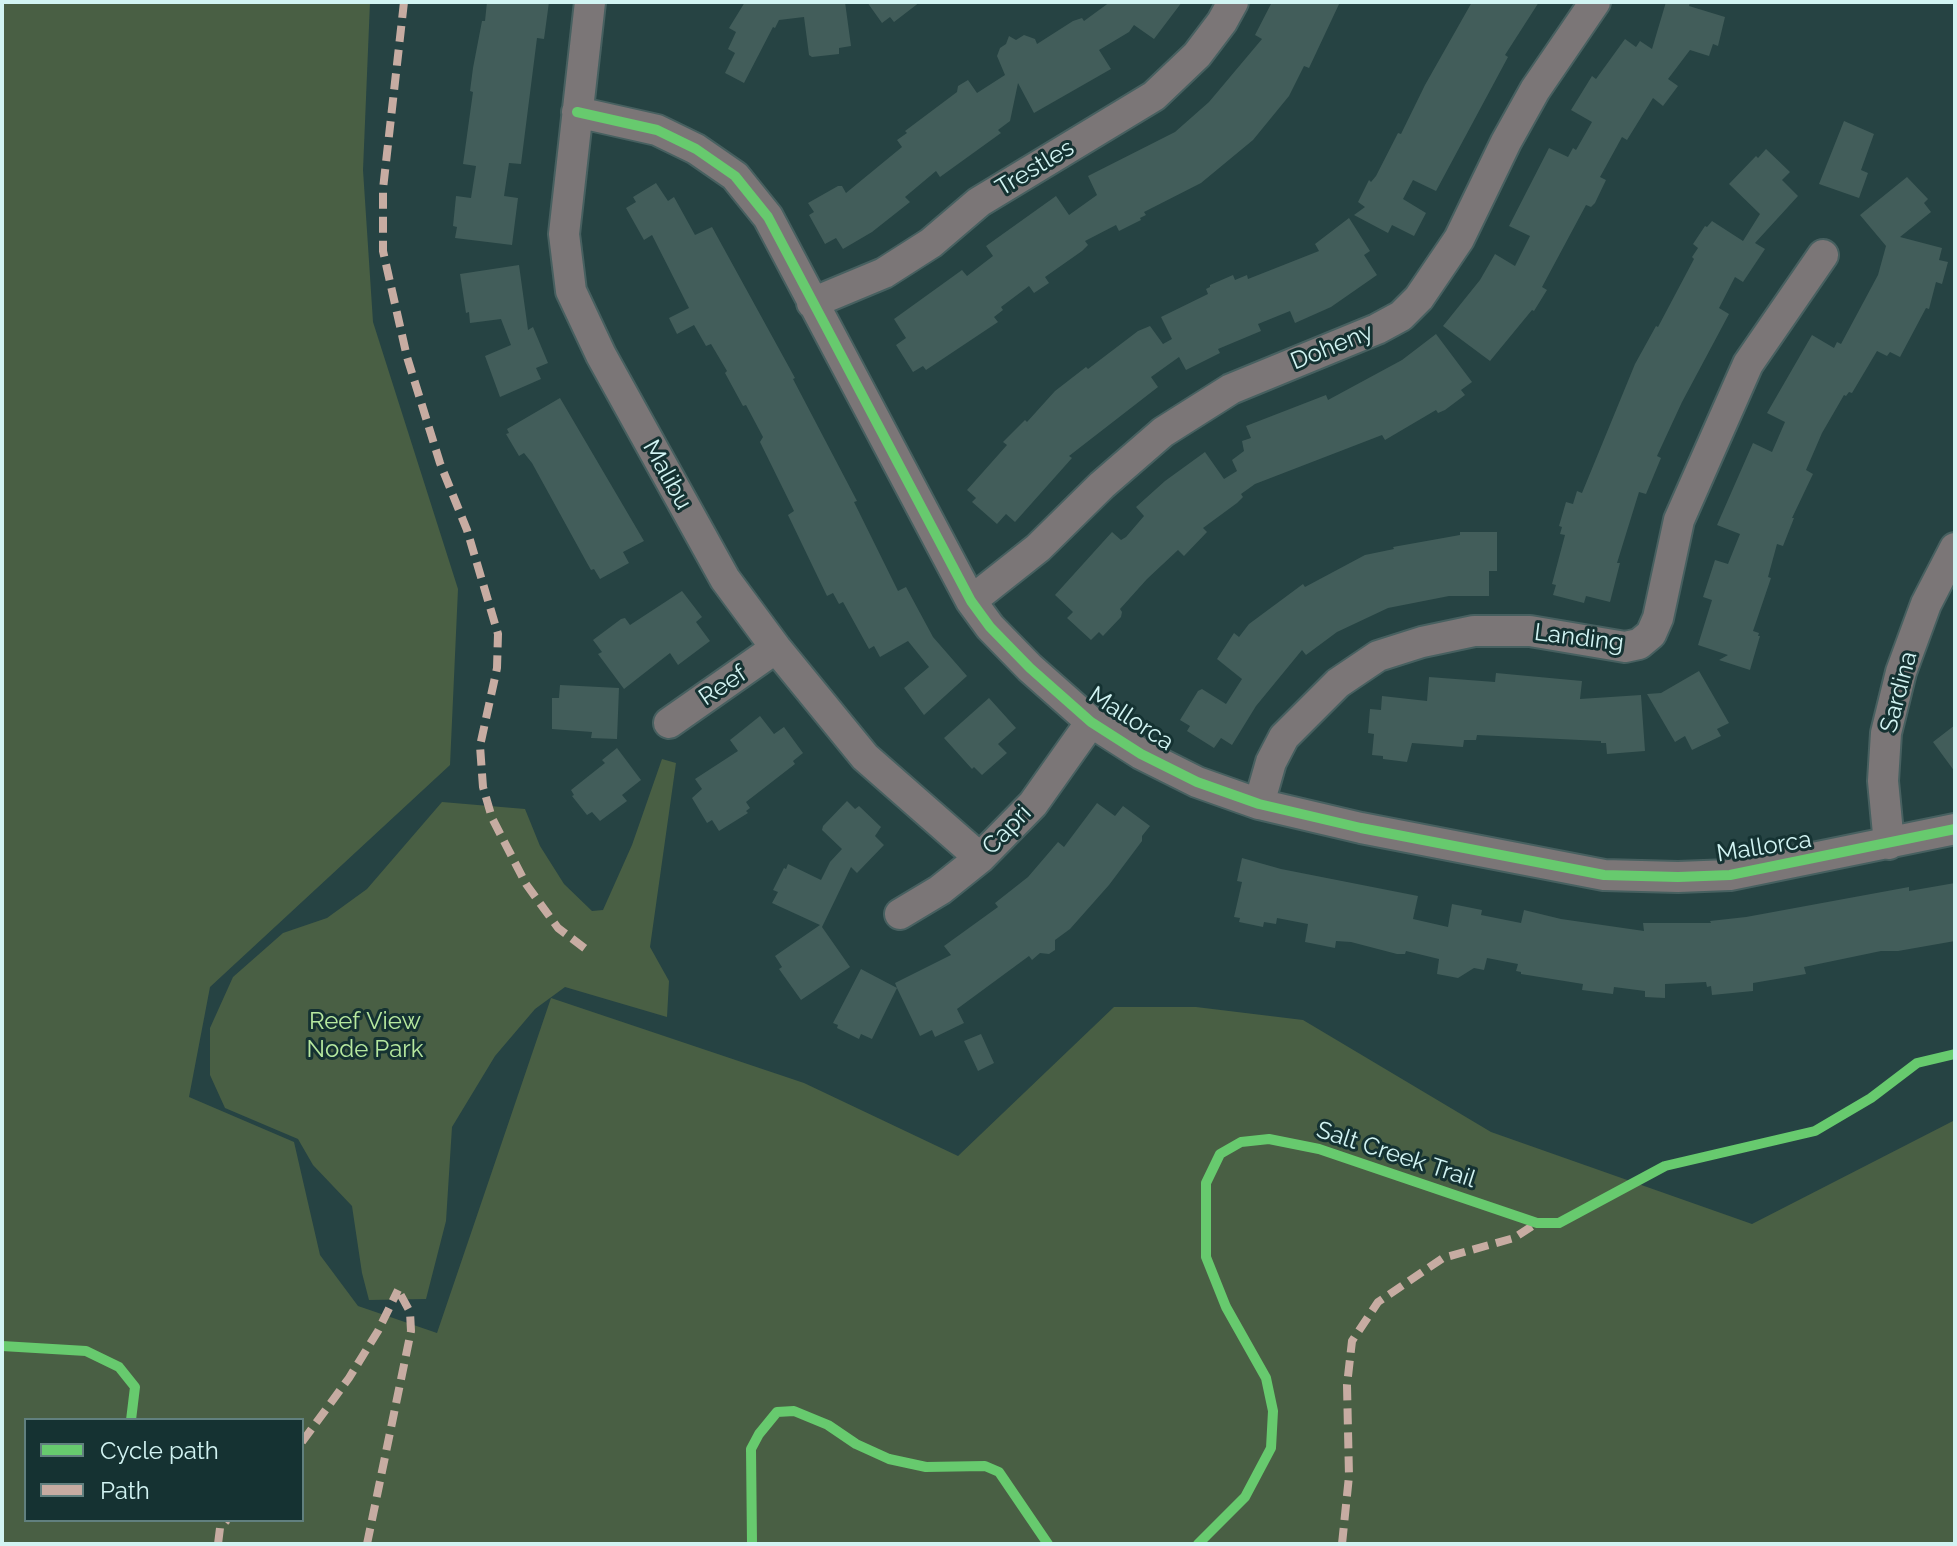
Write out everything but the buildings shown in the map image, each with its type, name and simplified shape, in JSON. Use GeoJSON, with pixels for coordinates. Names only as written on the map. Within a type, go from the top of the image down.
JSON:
{"type":"FeatureCollection","features":[{"type":"Feature","properties":{"kind":"street","name":"Malibu"},"geometry":{"type":"LineString","coordinates":[[590,2],[564,234],[571,291],[601,355],[725,579],[776,648],[865,757],[980,858]]}},
{"type":"Feature","properties":{"kind":"street","name":"Trestles"},"geometry":{"type":"LineString","coordinates":[[812,303],[884,273],[931,243],[979,202],[1154,96],[1197,55],[1233,2]]}},
{"type":"Feature","properties":{"kind":"street","name":"Doheny"},"geometry":{"type":"LineString","coordinates":[[971,601],[1038,548],[1102,485],[1163,432],[1231,389],[1377,329],[1401,316],[1419,298],[1459,239],[1535,90],[1595,2]]}},
{"type":"Feature","properties":{"kind":"street","name":"Mallorca"},"geometry":{"type":"LineString","coordinates":[[577,112],[657,130],[696,149],[735,176],[768,217],[971,601],[990,627],[1091,722],[1141,754],[1197,782],[1259,804],[1361,828],[1604,875],[1730,875],[1955,829]]}},
{"type":"Feature","properties":{"kind":"street","name":"Landing"},"geometry":{"type":"LineString","coordinates":[[1259,804],[1271,762],[1284,737],[1338,683],[1378,656],[1422,642],[1474,631],[1530,631],[1625,647],[1639,644],[1651,634],[1658,618],[1679,520],[1748,364],[1823,255]]}},
{"type":"Feature","properties":{"kind":"street","name":"Sardina"},"geometry":{"type":"LineString","coordinates":[[1889,844],[1883,781],[1886,733],[1901,672],[1926,604],[1955,548]]}},
{"type":"Feature","properties":{"kind":"street","name":"Reef"},"geometry":{"type":"LineString","coordinates":[[669,723],[776,648]]}},
{"type":"Feature","properties":{"kind":"street","name":"Capri"},"geometry":{"type":"LineString","coordinates":[[900,914],[940,890],[980,858],[1033,804],[1091,722]]}},
{"type":"Feature","properties":{"kind":"green space"},"geometry":{"type":"Polygon","coordinates":[[[2,2],[370,2],[363,170],[373,322],[458,589],[450,765],[210,987],[189,1097],[294,1142],[320,1255],[358,1306],[437,1333],[551,998],[804,1083],[958,1156],[1114,1007],[1196,1007],[1303,1020],[1491,1132],[1752,1224],[1955,1120],[1955,1544],[2,1544],[2,2]]]}},
{"type":"Feature","properties":{"kind":"green space","name":"Reef View Node Park"},"geometry":{"type":"Polygon","coordinates":[[[662,759],[676,763],[650,947],[669,981],[667,1017],[565,987],[535,1009],[495,1056],[452,1127],[446,1221],[426,1299],[369,1300],[352,1206],[313,1165],[298,1139],[225,1108],[210,1075],[210,1028],[233,977],[283,933],[327,918],[367,889],[442,802],[525,809],[540,846],[564,884],[592,911],[603,910],[632,845],[662,759]]]}},
{"type":"Feature","properties":{"kind":"marked path"},"geometry":{"type":"LineString","coordinates":[[404,2],[383,189],[383,251],[407,357],[440,463],[467,530],[498,634],[497,668],[480,746],[483,787],[492,818],[526,884],[558,928],[591,953]]}},
{"type":"Feature","properties":{"kind":"marked path"},"geometry":{"type":"LineString","coordinates":[[1342,1544],[1349,1476],[1347,1385],[1352,1341],[1378,1302],[1443,1258],[1514,1238],[1537,1223]]}},
{"type":"Feature","properties":{"kind":"marked path"},"geometry":{"type":"LineString","coordinates":[[304,1439],[349,1378],[378,1331],[398,1290]]}},
{"type":"Feature","properties":{"kind":"marked path"},"geometry":{"type":"LineString","coordinates":[[367,1544],[411,1331],[410,1312],[398,1290]]}},
{"type":"Feature","properties":{"kind":"marked path"},"geometry":{"type":"LineString","coordinates":[[218,1544],[220,1528],[225,1522]]}},
{"type":"Feature","properties":{"kind":"cycle path"},"geometry":{"type":"LineString","coordinates":[[577,112],[657,130],[696,149],[735,176],[768,217],[971,601],[990,627],[1030,668],[1091,722],[1141,754],[1197,782],[1259,804],[1361,828],[1604,875],[1730,875],[1955,829]]}},
{"type":"Feature","properties":{"kind":"cycle path","name":"Salt Creek Trail"},"geometry":{"type":"LineString","coordinates":[[1198,1544],[1245,1497],[1271,1448],[1273,1411],[1266,1378],[1226,1307],[1206,1257],[1206,1183],[1220,1154],[1241,1142],[1269,1139],[1319,1149],[1537,1223],[1559,1223],[1665,1166],[1815,1131],[1871,1098],[1917,1063],[1955,1054]]}},
{"type":"Feature","properties":{"kind":"cycle path"},"geometry":{"type":"LineString","coordinates":[[2,1346],[86,1351],[119,1367],[135,1387],[131,1418]]}},
{"type":"Feature","properties":{"kind":"cycle path"},"geometry":{"type":"LineString","coordinates":[[752,1544],[751,1449],[777,1412],[794,1411],[828,1425],[856,1444],[889,1459],[926,1467],[985,1466],[999,1472],[1048,1544]]}}]}
